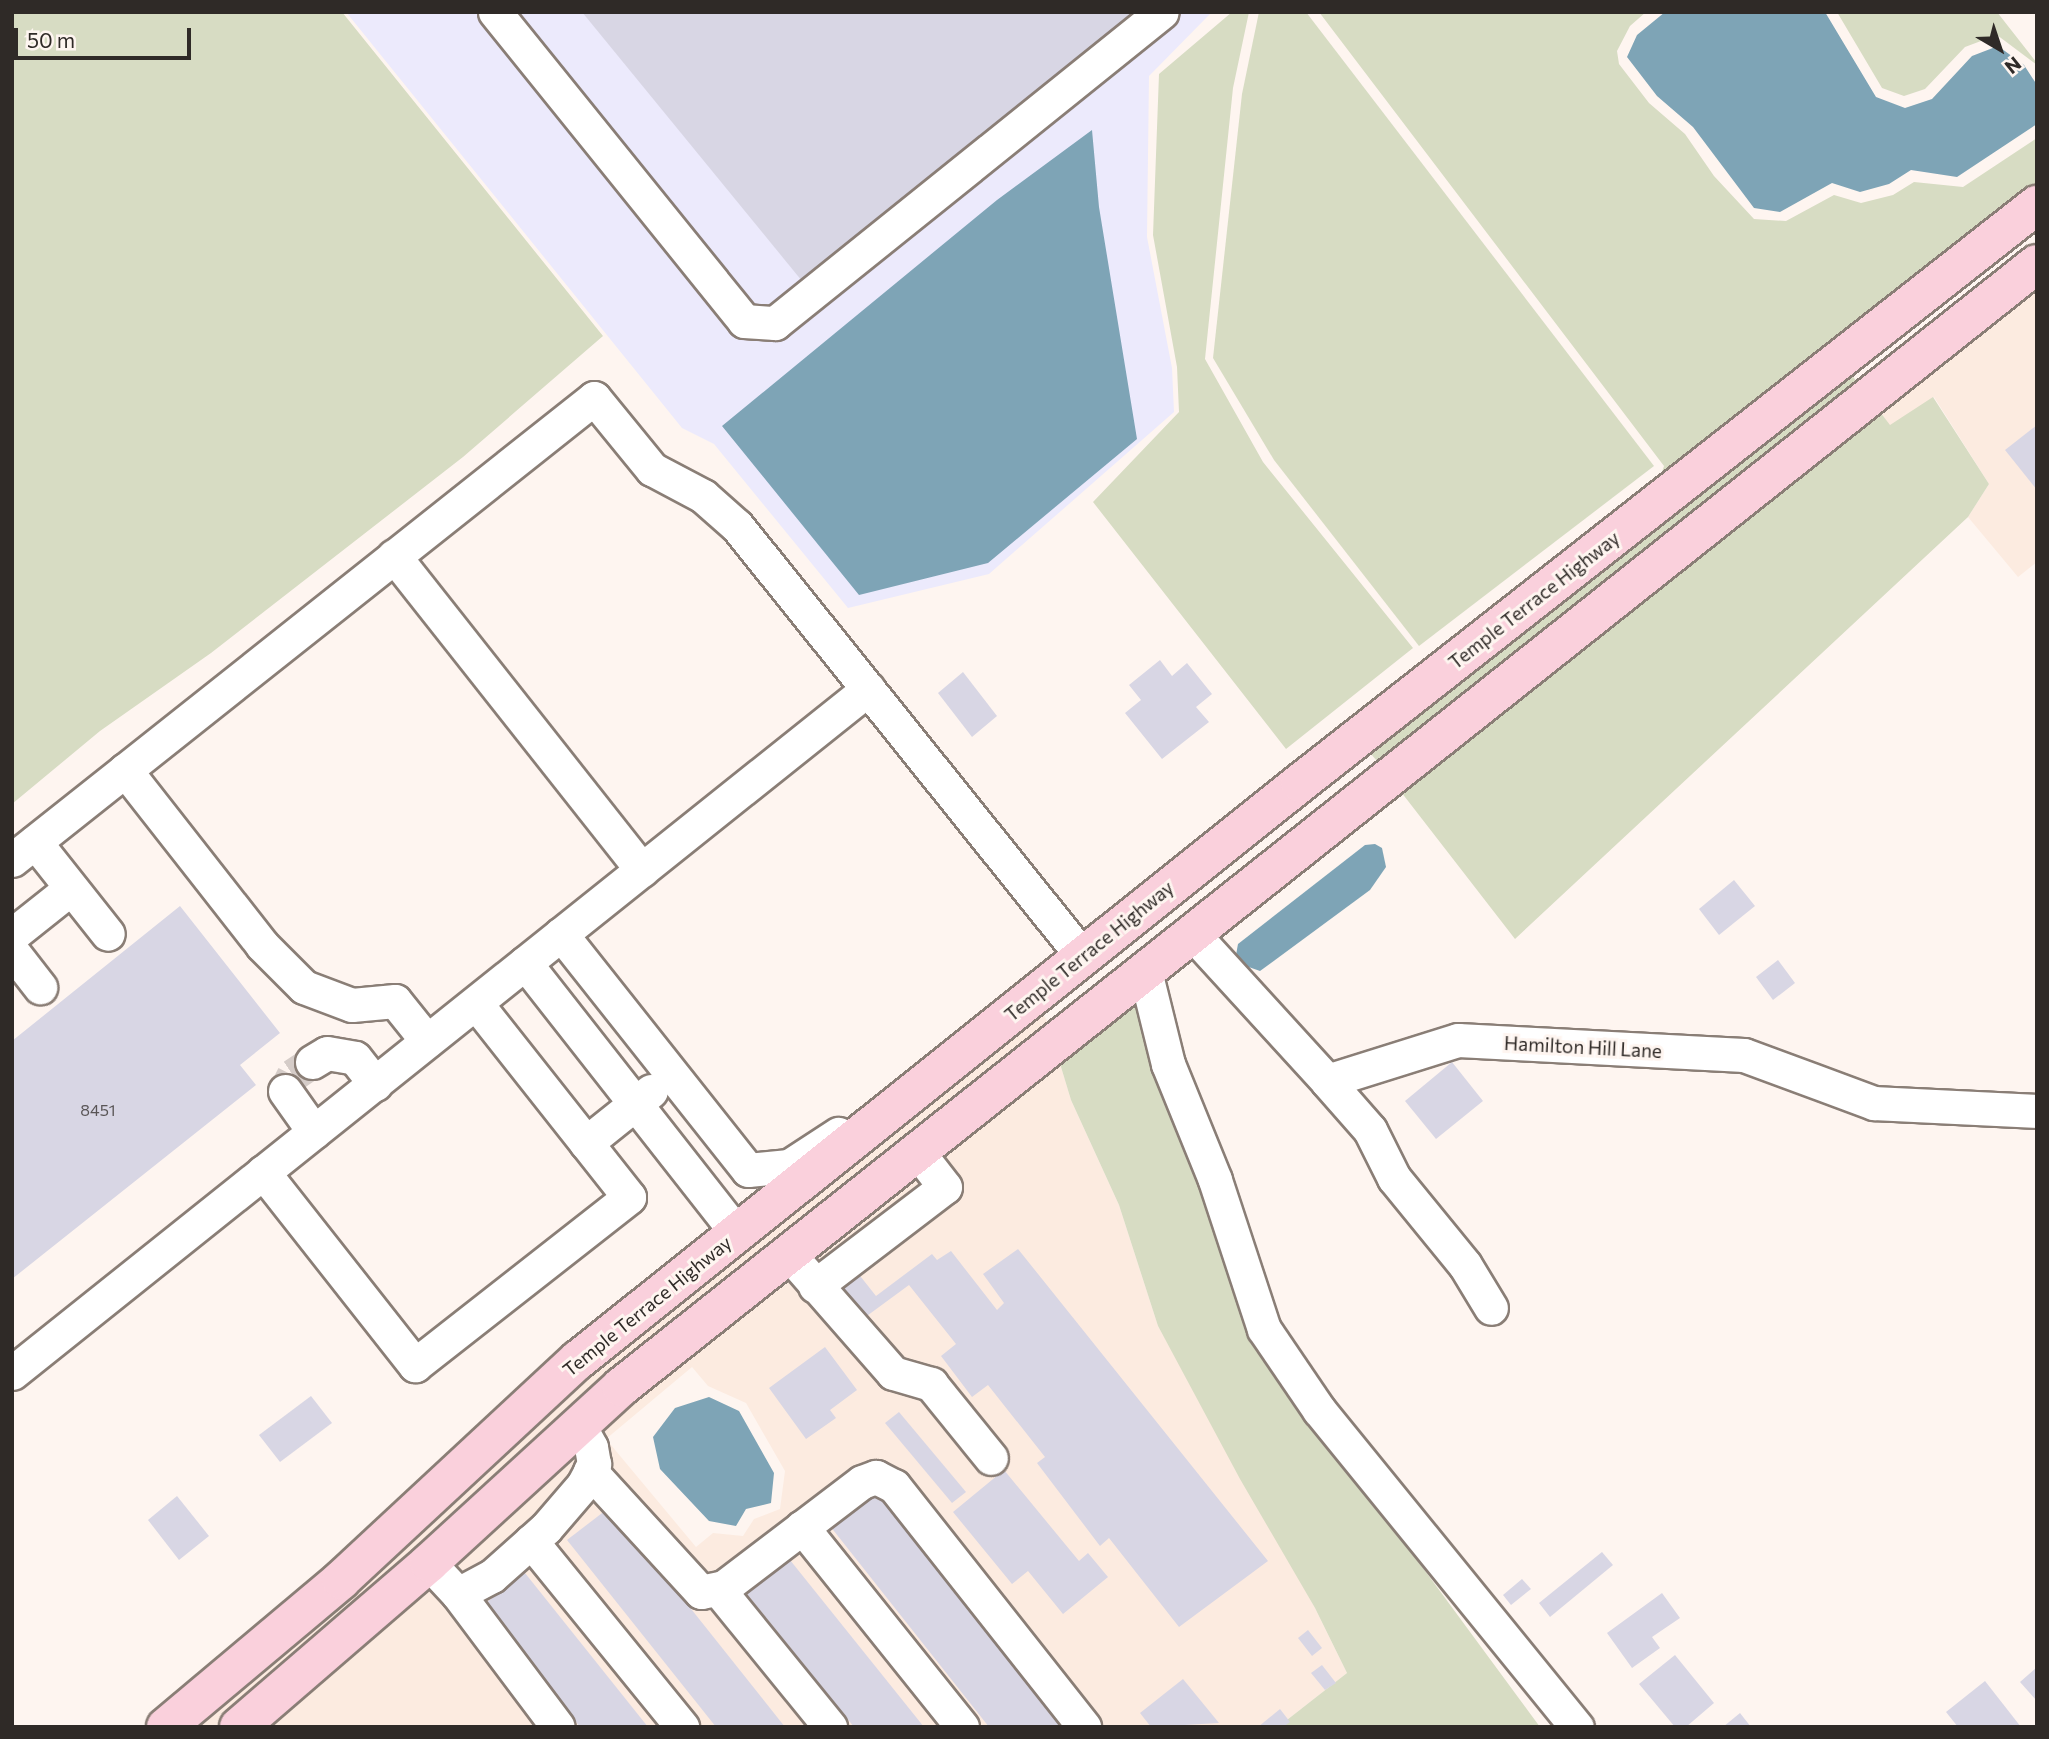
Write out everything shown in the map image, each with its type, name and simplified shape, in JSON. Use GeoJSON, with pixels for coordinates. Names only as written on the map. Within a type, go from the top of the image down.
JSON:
{"type":"FeatureCollection","features":[{"type":"Feature","properties":{"kind":"main road","name":"Temple Terrace Highway"},"geometry":{"type":"LineString","coordinates":[[166,1727],[341,1580],[578,1360],[1349,746],[2037,205]]}},
{"type":"Feature","properties":{"kind":"main road"},"geometry":{"type":"LineString","coordinates":[[239,1727],[429,1563],[579,1425],[788,1254],[1380,784],[2032,277],[1991,241]]}},
{"type":"Feature","properties":{"kind":"main road"},"geometry":{"type":"LineString","coordinates":[[1349,746],[1380,784]]}},
{"type":"Feature","properties":{"kind":"street"},"geometry":{"type":"LineString","coordinates":[[495,12],[744,320],[775,323],[1162,12]]}},
{"type":"Feature","properties":{"kind":"street"},"geometry":{"type":"LineString","coordinates":[[108,934],[71,888],[24,851],[594,398],[652,469],[703,496],[737,526],[1083,957]]}},
{"type":"Feature","properties":{"kind":"street"},"geometry":{"type":"LineString","coordinates":[[394,556],[642,870]]}},
{"type":"Feature","properties":{"kind":"street"},"geometry":{"type":"LineString","coordinates":[[12,1373],[868,689]]}},
{"type":"Feature","properties":{"kind":"street"},"geometry":{"type":"LineString","coordinates":[[125,770],[262,945],[304,987],[352,1005],[395,1001],[427,1041]]}},
{"type":"Feature","properties":{"kind":"street"},"geometry":{"type":"LineString","coordinates":[[12,934],[71,888]]}},
{"type":"Feature","properties":{"kind":"street"},"geometry":{"type":"LineString","coordinates":[[1192,933],[1370,1130],[1394,1178],[1465,1265],[1491,1308]]}},
{"type":"Feature","properties":{"kind":"street"},"geometry":{"type":"LineString","coordinates":[[561,934],[748,1170],[789,1166],[828,1137],[870,1126]]}},
{"type":"Feature","properties":{"kind":"street"},"geometry":{"type":"LineString","coordinates":[[12,951],[40,987]]}},
{"type":"Feature","properties":{"kind":"street"},"geometry":{"type":"LineString","coordinates":[[525,963],[737,1233]]}},
{"type":"Feature","properties":{"kind":"street"},"geometry":{"type":"LineString","coordinates":[[1145,971],[1168,1064],[1215,1180],[1264,1329],[1319,1410],[1577,1727]]}},
{"type":"Feature","properties":{"kind":"street"},"geometry":{"type":"LineString","coordinates":[[263,1172],[415,1365],[629,1197],[476,1003]]}},
{"type":"Feature","properties":{"kind":"street","name":"Hamilton Hill Lane"},"geometry":{"type":"LineString","coordinates":[[1327,1081],[1458,1040],[1744,1055],[1874,1103],[2037,1111]]}},
{"type":"Feature","properties":{"kind":"street"},"geometry":{"type":"LineString","coordinates":[[312,1062],[327,1053],[355,1058],[374,1084]]}},
{"type":"Feature","properties":{"kind":"street"},"geometry":{"type":"LineString","coordinates":[[586,1143],[673,1074]]}},
{"type":"Feature","properties":{"kind":"street"},"geometry":{"type":"LineString","coordinates":[[285,1091],[314,1132]]}},
{"type":"Feature","properties":{"kind":"street"},"geometry":{"type":"LineString","coordinates":[[815,1286],[945,1187],[917,1151]]}},
{"type":"Feature","properties":{"kind":"street"},"geometry":{"type":"LineString","coordinates":[[788,1254],[893,1373],[931,1384],[991,1458]]}},
{"type":"Feature","properties":{"kind":"street"},"geometry":{"type":"LineString","coordinates":[[458,1594],[492,1576],[531,1541],[590,1471],[591,1447],[579,1425]]}},
{"type":"Feature","properties":{"kind":"street"},"geometry":{"type":"LineString","coordinates":[[590,1471],[701,1592],[718,1589],[862,1482],[876,1477],[894,1486],[1084,1727]]}},
{"type":"Feature","properties":{"kind":"street"},"geometry":{"type":"LineString","coordinates":[[802,1527],[962,1727]]}},
{"type":"Feature","properties":{"kind":"street"},"geometry":{"type":"LineString","coordinates":[[531,1541],[682,1727]]}},
{"type":"Feature","properties":{"kind":"street"},"geometry":{"type":"LineString","coordinates":[[429,1563],[458,1594],[558,1727]]}},
{"type":"Feature","properties":{"kind":"street"},"geometry":{"type":"LineString","coordinates":[[718,1589],[830,1727]]}},
{"type":"Feature","properties":{"kind":"shaded area"},"geometry":{"type":"Polygon","coordinates":[[[346,12],[1212,12],[1149,76],[1147,237],[1172,368],[1174,412],[989,574],[848,608],[714,444],[682,428],[346,12]]]}},
{"type":"Feature","properties":{"kind":"shaded area"},"geometry":{"type":"Polygon","coordinates":[[[2037,281],[2037,562],[2018,577],[1968,517],[1989,484],[1934,397],[1890,426],[1877,408],[2037,281]]]}},
{"type":"Feature","properties":{"kind":"shaded area"},"geometry":{"type":"Polygon","coordinates":[[[1040,1008],[1051,1028],[256,1697],[216,1727],[191,1727],[587,1371],[1040,1008]]]}},
{"type":"Feature","properties":{"kind":"shaded area"},"geometry":{"type":"Polygon","coordinates":[[[1058,1057],[1071,1100],[1119,1205],[1158,1326],[1315,1608],[1347,1673],[1278,1727],[261,1727],[630,1397],[1058,1057]],[[692,1367],[606,1439],[696,1547],[713,1533],[743,1536],[754,1519],[780,1509],[785,1471],[746,1403],[708,1386],[692,1367]]]}},
{"type":"Feature","properties":{"kind":"green space"},"geometry":{"type":"Polygon","coordinates":[[[12,12],[342,12],[603,336],[463,457],[211,653],[100,731],[12,804],[12,12]]]}},
{"type":"Feature","properties":{"kind":"green space"},"geometry":{"type":"Polygon","coordinates":[[[1232,12],[1249,12],[1233,88],[1205,359],[1263,462],[1413,648],[1286,749],[1093,502],[1179,412],[1177,367],[1153,235],[1159,74],[1232,12]]]}},
{"type":"Feature","properties":{"kind":"green space"},"geometry":{"type":"Polygon","coordinates":[[[1259,12],[1306,12],[1654,466],[1419,646],[1274,460],[1213,358],[1242,94],[1259,12]]]}},
{"type":"Feature","properties":{"kind":"green space"},"geometry":{"type":"Polygon","coordinates":[[[1319,12],[1646,12],[1630,26],[1617,51],[1619,64],[1649,103],[1685,134],[1714,176],[1754,219],[1786,221],[1834,195],[1861,203],[1893,195],[1914,182],[1963,187],[2037,138],[2037,187],[1335,738],[1331,733],[1661,475],[1664,466],[1319,12]]]}},
{"type":"Feature","properties":{"kind":"green space"},"geometry":{"type":"Polygon","coordinates":[[[1837,12],[1997,12],[2037,65],[1997,35],[1965,47],[1925,89],[1904,96],[1882,88],[1837,12]]]}},
{"type":"Feature","properties":{"kind":"green space"},"geometry":{"type":"Polygon","coordinates":[[[1848,370],[1860,386],[1381,766],[1367,749],[1848,370]]]}},
{"type":"Feature","properties":{"kind":"green space"},"geometry":{"type":"Polygon","coordinates":[[[1933,397],[1989,484],[1968,517],[1515,939],[1398,788],[1877,408],[1890,425],[1933,397]]]}},
{"type":"Feature","properties":{"kind":"green space"},"geometry":{"type":"Polygon","coordinates":[[[1150,996],[1308,1394],[1356,1477],[1540,1727],[1278,1727],[1347,1673],[1315,1608],[1240,1479],[1158,1326],[1119,1205],[1071,1100],[1058,1057],[1129,1001],[1150,996]]]}},
{"type":"Feature","properties":{"kind":"water"},"geometry":{"type":"Polygon","coordinates":[[[1665,12],[1825,12],[1876,97],[1905,108],[1932,99],[1972,56],[1998,46],[2024,65],[2037,85],[2037,124],[1957,177],[1911,170],[1889,184],[1860,192],[1832,183],[1780,212],[1754,208],[1693,127],[1657,96],[1627,57],[1637,35],[1665,12]]]}},
{"type":"Feature","properties":{"kind":"water"},"geometry":{"type":"Polygon","coordinates":[[[1092,130],[1099,207],[1137,439],[988,563],[859,595],[722,426],[997,200],[1092,130]]]}},
{"type":"Feature","properties":{"kind":"water"},"geometry":{"type":"Polygon","coordinates":[[[1375,844],[1382,848],[1386,867],[1370,890],[1260,971],[1243,965],[1236,955],[1238,944],[1365,845],[1375,844]]]}},
{"type":"Feature","properties":{"kind":"water"},"geometry":{"type":"Polygon","coordinates":[[[709,1397],[739,1411],[774,1473],[771,1503],[746,1509],[736,1526],[709,1521],[660,1469],[653,1437],[675,1408],[709,1397]]]}},
{"type":"Feature","properties":{"kind":"building"},"geometry":{"type":"Polygon","coordinates":[[[582,12],[1136,12],[802,281],[582,12]]]}},
{"type":"Feature","properties":{"kind":"building"},"geometry":{"type":"Polygon","coordinates":[[[2037,425],[2037,490],[2005,450],[2037,425]]]}},
{"type":"Feature","properties":{"kind":"building"},"geometry":{"type":"Polygon","coordinates":[[[1160,660],[1172,676],[1187,663],[1212,694],[1196,707],[1209,722],[1162,759],[1125,713],[1141,700],[1129,685],[1160,660]]]}},
{"type":"Feature","properties":{"kind":"building"},"geometry":{"type":"Polygon","coordinates":[[[963,672],[997,716],[972,737],[938,693],[963,672]]]}},
{"type":"Feature","properties":{"kind":"building"},"geometry":{"type":"Polygon","coordinates":[[[1734,880],[1755,906],[1719,935],[1699,909],[1734,880]]]}},
{"type":"Feature","properties":{"kind":"building"},"geometry":{"type":"Polygon","coordinates":[[[180,906],[280,1033],[240,1065],[256,1085],[12,1279],[12,1041],[180,906]]]}},
{"type":"Feature","properties":{"kind":"building"},"geometry":{"type":"Polygon","coordinates":[[[1778,960],[1795,983],[1773,1000],[1756,977],[1778,960]]]}},
{"type":"Feature","properties":{"kind":"building"},"geometry":{"type":"Polygon","coordinates":[[[1452,1062],[1483,1101],[1436,1139],[1405,1101],[1452,1062]]]}},
{"type":"Feature","properties":{"kind":"building"},"geometry":{"type":"Polygon","coordinates":[[[1018,1249],[1268,1561],[1179,1627],[1109,1538],[1100,1546],[1037,1463],[1045,1457],[988,1385],[972,1397],[941,1356],[956,1344],[909,1285],[860,1321],[834,1288],[857,1272],[876,1296],[932,1254],[937,1260],[951,1251],[997,1310],[1004,1303],[983,1274],[1018,1249]]]}},
{"type":"Feature","properties":{"kind":"building"},"geometry":{"type":"Polygon","coordinates":[[[825,1347],[857,1390],[830,1410],[836,1418],[806,1439],[769,1388],[825,1347]]]}},
{"type":"Feature","properties":{"kind":"building"},"geometry":{"type":"Polygon","coordinates":[[[311,1396],[332,1423],[280,1462],[259,1435],[311,1396]]]}},
{"type":"Feature","properties":{"kind":"building"},"geometry":{"type":"Polygon","coordinates":[[[899,1412],[966,1492],[952,1503],[885,1423],[899,1412]]]}},
{"type":"Feature","properties":{"kind":"building"},"geometry":{"type":"Polygon","coordinates":[[[1004,1470],[1079,1561],[1088,1553],[1108,1577],[1063,1614],[1028,1571],[1012,1584],[953,1512],[1004,1470]]]}},
{"type":"Feature","properties":{"kind":"building"},"geometry":{"type":"Polygon","coordinates":[[[874,1491],[1063,1727],[989,1727],[830,1526],[874,1491]]]}},
{"type":"Feature","properties":{"kind":"building"},"geometry":{"type":"Polygon","coordinates":[[[177,1496],[209,1536],[179,1560],[148,1520],[177,1496]]]}},
{"type":"Feature","properties":{"kind":"building"},"geometry":{"type":"Polygon","coordinates":[[[610,1507],[785,1727],[716,1727],[567,1540],[610,1507]]]}},
{"type":"Feature","properties":{"kind":"building"},"geometry":{"type":"Polygon","coordinates":[[[1602,1552],[1613,1565],[1550,1617],[1539,1603],[1602,1552]]]}},
{"type":"Feature","properties":{"kind":"building"},"geometry":{"type":"Polygon","coordinates":[[[790,1560],[924,1727],[854,1727],[746,1593],[790,1560]]]}},
{"type":"Feature","properties":{"kind":"building"},"geometry":{"type":"Polygon","coordinates":[[[525,1573],[648,1727],[580,1727],[483,1605],[525,1573]]]}},
{"type":"Feature","properties":{"kind":"building"},"geometry":{"type":"Polygon","coordinates":[[[1522,1579],[1531,1589],[1511,1605],[1503,1595],[1522,1579]]]}},
{"type":"Feature","properties":{"kind":"building"},"geometry":{"type":"Polygon","coordinates":[[[1662,1593],[1680,1618],[1652,1637],[1660,1648],[1632,1668],[1607,1633],[1662,1593]]]}},
{"type":"Feature","properties":{"kind":"building"},"geometry":{"type":"Polygon","coordinates":[[[1308,1630],[1322,1648],[1312,1656],[1298,1638],[1308,1630]]]}},
{"type":"Feature","properties":{"kind":"building"},"geometry":{"type":"Polygon","coordinates":[[[1675,1655],[1714,1703],[1686,1727],[1675,1727],[1639,1684],[1675,1655]]]}},
{"type":"Feature","properties":{"kind":"building"},"geometry":{"type":"Polygon","coordinates":[[[1322,1665],[1336,1683],[1325,1690],[1311,1673],[1322,1665]]]}},
{"type":"Feature","properties":{"kind":"building"},"geometry":{"type":"Polygon","coordinates":[[[2037,1667],[2037,1701],[2020,1682],[2037,1667]]]}},
{"type":"Feature","properties":{"kind":"building"},"geometry":{"type":"Polygon","coordinates":[[[1183,1679],[1219,1723],[1151,1727],[1140,1713],[1183,1679]]]}},
{"type":"Feature","properties":{"kind":"building"},"geometry":{"type":"Polygon","coordinates":[[[1985,1681],[2021,1727],[1958,1727],[1946,1712],[1985,1681]]]}},
{"type":"Feature","properties":{"kind":"building"},"geometry":{"type":"Polygon","coordinates":[[[1280,1709],[1290,1722],[1283,1727],[1258,1727],[1280,1709]]]}},
{"type":"Feature","properties":{"kind":"building"},"geometry":{"type":"Polygon","coordinates":[[[1740,1713],[1751,1727],[1723,1727],[1740,1713]]]}},
{"type":"Feature","properties":{"kind":"tunnel"},"geometry":{"type":"LineString","coordinates":[[285,1091],[293,1075],[312,1062]]}}]}
